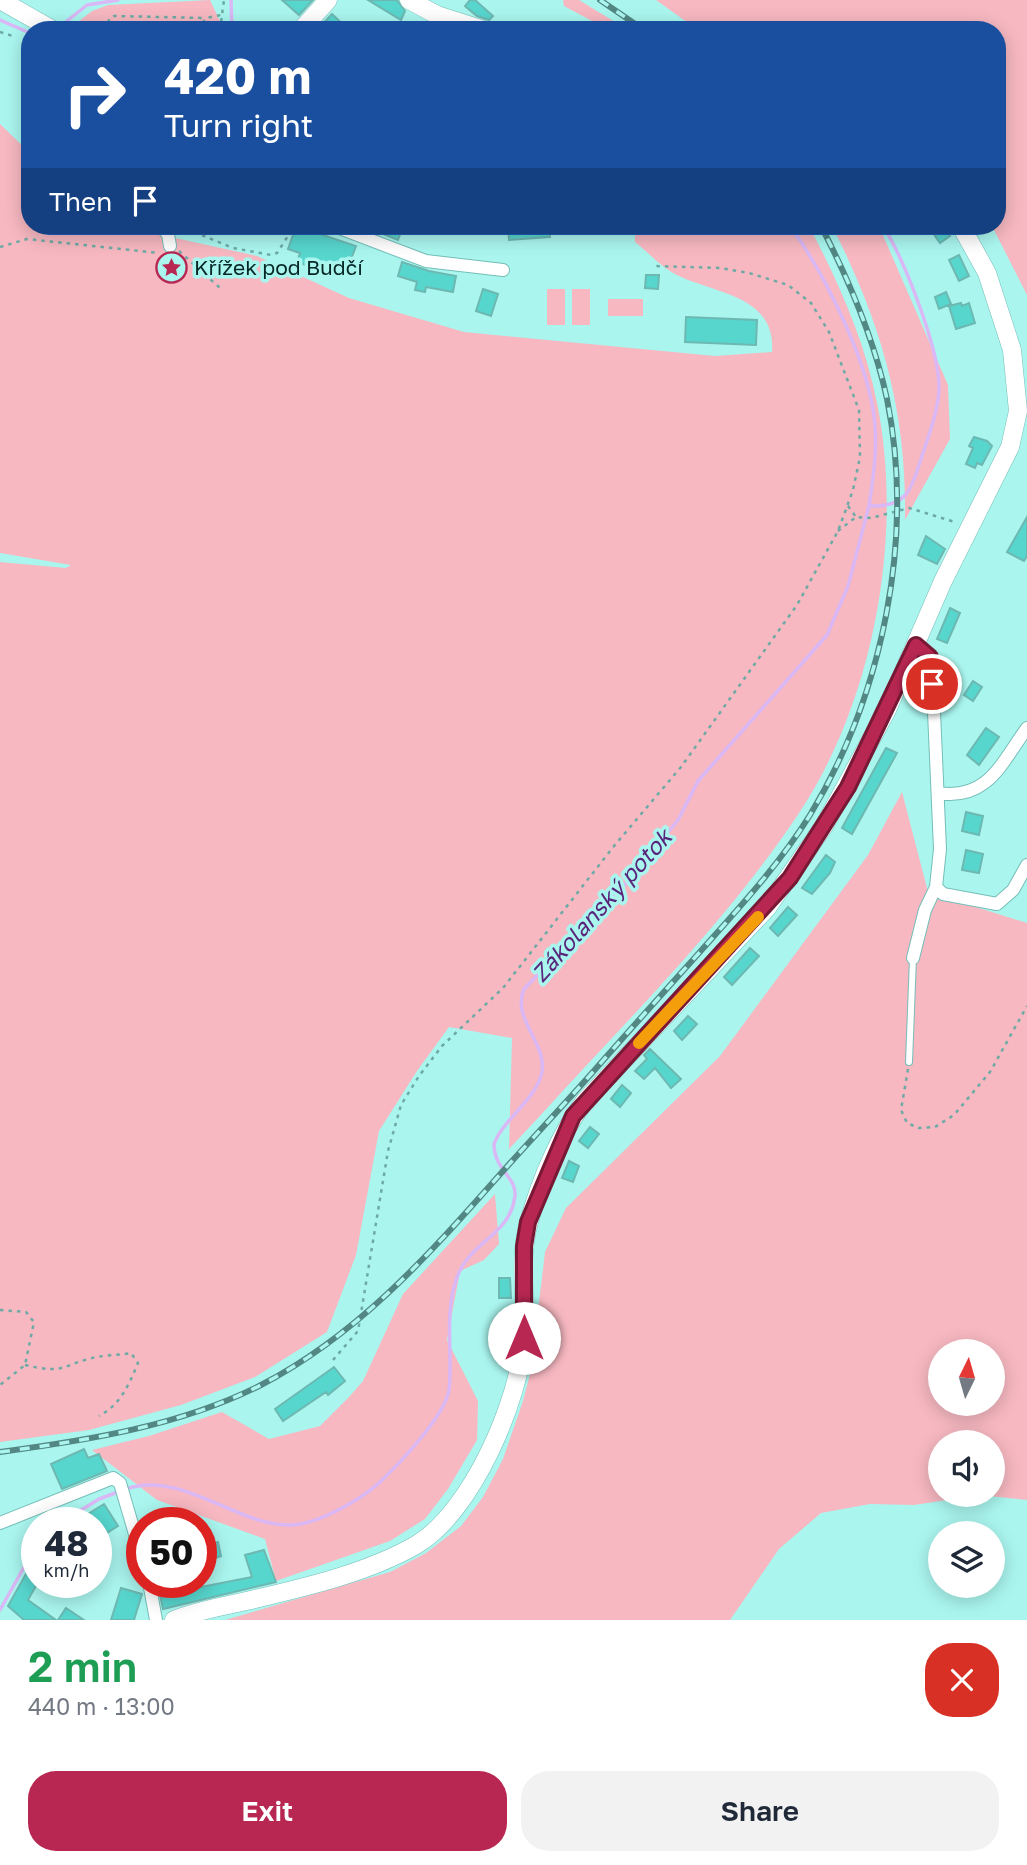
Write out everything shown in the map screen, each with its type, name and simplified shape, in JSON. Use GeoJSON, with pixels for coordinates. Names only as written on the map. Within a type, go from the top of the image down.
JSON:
{"type":"FeatureCollection","features":[{"type":"Feature","properties":{"kind":"main road"},"geometry":{"type":"LineString","coordinates":[[0,0],[38,21]]}},
{"type":"Feature","properties":{"kind":"main road"},"geometry":{"type":"LineString","coordinates":[[309,21],[328,0]]}},
{"type":"Feature","properties":{"kind":"main road"},"geometry":{"type":"LineString","coordinates":[[409,0],[456,21]]}},
{"type":"Feature","properties":{"kind":"main road"},"geometry":{"type":"LineString","coordinates":[[174,1620],[279,1594],[383,1561],[418,1544],[444,1524],[465,1497],[484,1463],[519,1368],[524,1338],[524,1246],[528,1222],[566,1129],[584,1102],[767,908],[790,878],[848,787],[1010,447],[1017,425],[1018,395],[1012,350],[987,273],[966,235]]}},
{"type":"Feature","properties":{"kind":"street"},"geometry":{"type":"LineString","coordinates":[[165,235],[170,244]]}},
{"type":"Feature","properties":{"kind":"street"},"geometry":{"type":"LineString","coordinates":[[358,235],[426,261],[503,270]]}},
{"type":"Feature","properties":{"kind":"street"},"geometry":{"type":"LineString","coordinates":[[913,958],[925,911],[936,887],[940,849],[932,666],[930,657],[916,645]]}},
{"type":"Feature","properties":{"kind":"street"},"geometry":{"type":"LineString","coordinates":[[938,793],[975,792],[988,782],[1027,728]]}},
{"type":"Feature","properties":{"kind":"street"},"geometry":{"type":"LineString","coordinates":[[936,887],[943,894],[996,904],[1013,890],[1027,865]]}},
{"type":"Feature","properties":{"kind":"street"},"geometry":{"type":"LineString","coordinates":[[0,1523],[113,1478],[120,1483],[128,1507]]}},
{"type":"Feature","properties":{"kind":"street"},"geometry":{"type":"LineString","coordinates":[[152,1598],[156,1620]]}},
{"type":"Feature","properties":{"kind":"lane"},"geometry":{"type":"LineString","coordinates":[[909,1062],[913,958]]}},
{"type":"Feature","properties":{"kind":"path"},"geometry":{"type":"LineString","coordinates":[[221,21],[224,0]]}},
{"type":"Feature","properties":{"kind":"path"},"geometry":{"type":"LineString","coordinates":[[108,21],[114,16],[206,18],[221,15]]}},
{"type":"Feature","properties":{"kind":"path"},"geometry":{"type":"LineString","coordinates":[[0,32],[16,37]]}},
{"type":"Feature","properties":{"kind":"path"},"geometry":{"type":"LineString","coordinates":[[202,235],[233,248],[271,255],[277,253],[288,236]]}},
{"type":"Feature","properties":{"kind":"path"},"geometry":{"type":"LineString","coordinates":[[0,247],[27,239],[155,254],[164,253],[170,244],[219,288]]}},
{"type":"Feature","properties":{"kind":"path"},"geometry":{"type":"LineString","coordinates":[[333,1360],[358,1331],[387,1151],[401,1105],[442,1046],[503,988],[614,846],[681,767],[797,605],[838,531],[848,506],[860,457],[859,410],[829,332],[811,303],[788,285],[749,273],[720,268],[656,266]]}},
{"type":"Feature","properties":{"kind":"path"},"geometry":{"type":"LineString","coordinates":[[848,506],[858,516],[872,518],[909,508],[971,526]]}},
{"type":"Feature","properties":{"kind":"path"},"geometry":{"type":"LineString","coordinates":[[838,531],[858,516]]}},
{"type":"Feature","properties":{"kind":"path"},"geometry":{"type":"LineString","coordinates":[[909,1062],[901,1111],[907,1123],[919,1128],[934,1127],[954,1115],[990,1072],[1027,1006]]}},
{"type":"Feature","properties":{"kind":"path"},"geometry":{"type":"LineString","coordinates":[[0,1310],[18,1310],[31,1317],[34,1322],[25,1365],[0,1385]]}},
{"type":"Feature","properties":{"kind":"path"},"geometry":{"type":"LineString","coordinates":[[25,1365],[47,1371],[65,1369],[95,1357],[131,1353],[138,1363],[129,1384],[113,1409],[99,1416]]}},
{"type":"Feature","properties":{"kind":"shaded area"},"geometry":{"type":"Polygon","coordinates":[[[210,0],[220,21],[79,21],[92,11],[108,5],[210,0]]]}},
{"type":"Feature","properties":{"kind":"shaded area"},"geometry":{"type":"Polygon","coordinates":[[[563,0],[579,0],[613,21],[592,21],[564,6],[563,0]]]}},
{"type":"Feature","properties":{"kind":"shaded area"},"geometry":{"type":"Polygon","coordinates":[[[656,0],[1027,0],[1027,295],[997,235],[1006,235],[1006,21],[685,21],[656,0]]]}},
{"type":"Feature","properties":{"kind":"shaded area"},"geometry":{"type":"Polygon","coordinates":[[[0,124],[21,144],[21,235],[162,235],[257,256],[349,298],[464,332],[715,356],[772,352],[771,333],[754,308],[726,293],[667,269],[635,242],[635,235],[814,235],[849,312],[877,403],[887,507],[884,561],[864,669],[847,720],[825,769],[799,813],[708,932],[509,1149],[512,1038],[449,1027],[379,1131],[356,1255],[327,1332],[255,1377],[181,1405],[89,1430],[0,1442],[0,562],[66,568],[71,565],[0,553],[0,124]]]}},
{"type":"Feature","properties":{"kind":"shaded area"},"geometry":{"type":"Polygon","coordinates":[[[836,235],[883,235],[948,385],[950,439],[905,520],[896,404],[877,332],[836,235]]]}},
{"type":"Feature","properties":{"kind":"shaded area"},"geometry":{"type":"Polygon","coordinates":[[[547,289],[565,289],[565,325],[547,325],[547,289]]]}},
{"type":"Feature","properties":{"kind":"shaded area"},"geometry":{"type":"Polygon","coordinates":[[[572,289],[590,289],[590,325],[572,325],[572,289]]]}},
{"type":"Feature","properties":{"kind":"shaded area"},"geometry":{"type":"Polygon","coordinates":[[[608,299],[643,299],[643,316],[608,316],[608,299]]]}},
{"type":"Feature","properties":{"kind":"shaded area"},"geometry":{"type":"Polygon","coordinates":[[[902,792],[928,892],[1027,923],[1027,1500],[1005,1498],[1005,1430],[928,1430],[928,1503],[870,1504],[821,1513],[779,1549],[730,1620],[225,1620],[390,1572],[426,1553],[461,1526],[483,1497],[503,1459],[523,1401],[531,1370],[545,1252],[566,1208],[720,1056],[868,855],[902,792]]]}},
{"type":"Feature","properties":{"kind":"shaded area"},"geometry":{"type":"Polygon","coordinates":[[[495,1194],[499,1244],[484,1260],[460,1271],[447,1340],[478,1401],[477,1440],[448,1489],[425,1519],[390,1541],[276,1581],[265,1539],[217,1522],[217,1507],[176,1507],[157,1500],[92,1450],[149,1436],[222,1412],[269,1439],[320,1426],[363,1381],[403,1294],[495,1194]]]}},
{"type":"Feature","properties":{"kind":"building"},"geometry":{"type":"Polygon","coordinates":[[[282,0],[313,0],[299,15],[282,0]]]}},
{"type":"Feature","properties":{"kind":"building"},"geometry":{"type":"Polygon","coordinates":[[[368,0],[397,0],[405,11],[401,20],[368,0]]]}},
{"type":"Feature","properties":{"kind":"building"},"geometry":{"type":"Polygon","coordinates":[[[470,0],[475,0],[493,16],[489,20],[477,16],[465,6],[470,0]]]}},
{"type":"Feature","properties":{"kind":"building"},"geometry":{"type":"Polygon","coordinates":[[[332,14],[339,21],[325,21],[332,14]]]}},
{"type":"Feature","properties":{"kind":"building"},"geometry":{"type":"Polygon","coordinates":[[[293,235],[323,235],[356,246],[347,270],[330,264],[327,273],[297,262],[300,253],[288,249],[293,235]]]}},
{"type":"Feature","properties":{"kind":"building"},"geometry":{"type":"Polygon","coordinates":[[[386,235],[400,235],[398,240],[386,235]]]}},
{"type":"Feature","properties":{"kind":"building"},"geometry":{"type":"Polygon","coordinates":[[[509,235],[550,235],[550,237],[509,240],[509,235]]]}},
{"type":"Feature","properties":{"kind":"building"},"geometry":{"type":"Polygon","coordinates":[[[934,235],[950,236],[940,243],[934,235]]]}},
{"type":"Feature","properties":{"kind":"building"},"geometry":{"type":"Polygon","coordinates":[[[959,255],[969,276],[959,281],[949,260],[959,255]]]}},
{"type":"Feature","properties":{"kind":"building"},"geometry":{"type":"Polygon","coordinates":[[[402,262],[456,276],[453,292],[426,287],[425,292],[415,290],[417,282],[398,276],[402,262]]]}},
{"type":"Feature","properties":{"kind":"building"},"geometry":{"type":"Polygon","coordinates":[[[646,275],[659,275],[658,289],[645,288],[646,275]]]}},
{"type":"Feature","properties":{"kind":"building"},"geometry":{"type":"Polygon","coordinates":[[[483,289],[498,294],[491,316],[476,311],[483,289]]]}},
{"type":"Feature","properties":{"kind":"building"},"geometry":{"type":"Polygon","coordinates":[[[946,292],[951,304],[939,309],[935,297],[946,292]]]}},
{"type":"Feature","properties":{"kind":"building"},"geometry":{"type":"Polygon","coordinates":[[[961,303],[962,306],[969,303],[975,323],[956,329],[949,306],[961,303]]]}},
{"type":"Feature","properties":{"kind":"building"},"geometry":{"type":"Polygon","coordinates":[[[686,317],[757,320],[756,345],[685,342],[686,317]]]}},
{"type":"Feature","properties":{"kind":"building"},"geometry":{"type":"Polygon","coordinates":[[[974,437],[987,441],[992,446],[982,465],[977,463],[975,468],[966,464],[973,448],[969,446],[974,437]]]}},
{"type":"Feature","properties":{"kind":"building"},"geometry":{"type":"Polygon","coordinates":[[[1027,517],[1027,556],[1024,561],[1007,552],[1027,517]]]}},
{"type":"Feature","properties":{"kind":"building"},"geometry":{"type":"Polygon","coordinates":[[[926,536],[945,549],[937,564],[918,555],[926,536]]]}},
{"type":"Feature","properties":{"kind":"building"},"geometry":{"type":"Polygon","coordinates":[[[950,608],[960,613],[947,643],[937,639],[950,608]]]}},
{"type":"Feature","properties":{"kind":"building"},"geometry":{"type":"Polygon","coordinates":[[[973,681],[982,687],[973,701],[964,695],[973,681]]]}},
{"type":"Feature","properties":{"kind":"building"},"geometry":{"type":"Polygon","coordinates":[[[986,728],[999,737],[979,765],[967,755],[986,728]]]}},
{"type":"Feature","properties":{"kind":"building"},"geometry":{"type":"Polygon","coordinates":[[[886,748],[897,753],[852,834],[842,828],[886,748]]]}},
{"type":"Feature","properties":{"kind":"building"},"geometry":{"type":"Polygon","coordinates":[[[966,812],[983,816],[979,835],[962,831],[966,812]]]}},
{"type":"Feature","properties":{"kind":"building"},"geometry":{"type":"Polygon","coordinates":[[[966,850],[983,854],[979,873],[962,870],[966,850]]]}},
{"type":"Feature","properties":{"kind":"building"},"geometry":{"type":"Polygon","coordinates":[[[826,855],[835,862],[830,873],[812,894],[802,888],[826,855]]]}},
{"type":"Feature","properties":{"kind":"building"},"geometry":{"type":"Polygon","coordinates":[[[788,907],[797,915],[778,936],[770,928],[788,907]]]}},
{"type":"Feature","properties":{"kind":"building"},"geometry":{"type":"Polygon","coordinates":[[[750,948],[759,956],[732,985],[724,977],[750,948]]]}},
{"type":"Feature","properties":{"kind":"building"},"geometry":{"type":"Polygon","coordinates":[[[688,1016],[697,1024],[682,1040],[674,1031],[688,1016]]]}},
{"type":"Feature","properties":{"kind":"building"},"geometry":{"type":"Polygon","coordinates":[[[650,1049],[681,1079],[671,1088],[655,1068],[644,1079],[635,1071],[647,1059],[644,1055],[650,1049]]]}},
{"type":"Feature","properties":{"kind":"building"},"geometry":{"type":"Polygon","coordinates":[[[622,1085],[631,1093],[620,1107],[611,1099],[622,1085]]]}},
{"type":"Feature","properties":{"kind":"building"},"geometry":{"type":"Polygon","coordinates":[[[590,1127],[599,1134],[588,1148],[579,1141],[590,1127]]]}},
{"type":"Feature","properties":{"kind":"building"},"geometry":{"type":"Polygon","coordinates":[[[569,1161],[579,1166],[573,1182],[562,1178],[569,1161]]]}},
{"type":"Feature","properties":{"kind":"building"},"geometry":{"type":"Polygon","coordinates":[[[499,1278],[510,1278],[511,1298],[499,1298],[499,1278]]]}},
{"type":"Feature","properties":{"kind":"building"},"geometry":{"type":"Polygon","coordinates":[[[499,1318],[511,1320],[508,1341],[496,1339],[499,1318]]]}},
{"type":"Feature","properties":{"kind":"building"},"geometry":{"type":"Polygon","coordinates":[[[334,1367],[345,1381],[328,1395],[326,1392],[283,1421],[275,1409],[334,1367]]]}},
{"type":"Feature","properties":{"kind":"building"},"geometry":{"type":"Polygon","coordinates":[[[84,1449],[88,1458],[99,1454],[107,1471],[62,1489],[51,1464],[84,1449]]]}},
{"type":"Feature","properties":{"kind":"building"},"geometry":{"type":"Polygon","coordinates":[[[112,1517],[118,1526],[112,1530],[112,1517]]]}},
{"type":"Feature","properties":{"kind":"building"},"geometry":{"type":"Polygon","coordinates":[[[217,1542],[221,1556],[217,1557],[217,1542]]]}},
{"type":"Feature","properties":{"kind":"building"},"geometry":{"type":"Polygon","coordinates":[[[264,1550],[276,1582],[217,1596],[217,1584],[252,1577],[245,1555],[264,1550]]]}},
{"type":"Feature","properties":{"kind":"building"},"geometry":{"type":"Polygon","coordinates":[[[21,1583],[21,1598],[29,1598],[28,1600],[56,1620],[24,1620],[8,1606],[21,1583]]]}},
{"type":"Feature","properties":{"kind":"building"},"geometry":{"type":"Polygon","coordinates":[[[121,1588],[126,1589],[126,1598],[141,1598],[134,1620],[111,1620],[121,1588]]]}},
{"type":"Feature","properties":{"kind":"building"},"geometry":{"type":"Polygon","coordinates":[[[161,1598],[209,1598],[163,1609],[161,1598]]]}},
{"type":"Feature","properties":{"kind":"building"},"geometry":{"type":"Polygon","coordinates":[[[66,1608],[84,1620],[58,1620],[66,1608]]]}},
{"type":"Feature","properties":{"kind":"waterway"},"geometry":{"type":"LineString","coordinates":[[67,21],[87,5],[118,0]]}},
{"type":"Feature","properties":{"kind":"waterway","name":"Zákolanský potok"},"geometry":{"type":"LineString","coordinates":[[231,0],[232,21]]}},
{"type":"Feature","properties":{"kind":"waterway"},"geometry":{"type":"LineString","coordinates":[[0,20],[21,29]]}},
{"type":"Feature","properties":{"kind":"waterway"},"geometry":{"type":"LineString","coordinates":[[796,235],[844,321],[856,349],[872,402],[875,436],[869,506]]}},
{"type":"Feature","properties":{"kind":"waterway","name":"Zákolanský potok"},"geometry":{"type":"LineString","coordinates":[[126,1489],[147,1485],[168,1487],[269,1523],[300,1524],[337,1511],[371,1490],[408,1453],[439,1413],[449,1390],[450,1308],[456,1280],[470,1256],[506,1221],[515,1196],[513,1184],[498,1160],[494,1144],[527,1100],[542,1072],[539,1051],[522,1010],[524,989],[620,891],[678,820],[698,781],[827,635],[848,586],[869,506],[898,501],[909,490],[916,473],[937,407],[938,372],[919,305],[888,235]]}},
{"type":"Feature","properties":{"kind":"waterway","name":"Zákolanský potok"},"geometry":{"type":"LineString","coordinates":[[86,1507],[118,1492]]}},
{"type":"Feature","properties":{"kind":"waterway","name":"Zákolanský potok"},"geometry":{"type":"LineString","coordinates":[[0,1610],[21,1573]]}},
{"type":"Feature","properties":{"kind":"railway"},"geometry":{"type":"LineString","coordinates":[[600,0],[631,21]]}},
{"type":"Feature","properties":{"kind":"railway"},"geometry":{"type":"LineString","coordinates":[[0,1452],[134,1429],[199,1411],[261,1385],[296,1365],[359,1319],[443,1238],[728,920],[772,869],[798,833],[835,768],[857,718],[874,667],[894,560],[897,506],[895,452],[882,377],[860,310],[825,235]]}},
{"type":"Feature","properties":{"kind":"slow traffic"},"geometry":{"type":"LineString","coordinates":[[639,1043],[758,917]]}},
{"type":"Feature","properties":{"kind":"place","name":"Křížek pod Budčí"},"geometry":{"type":"Point","coordinates":[171,267]}},
{"type":"Feature","properties":{"kind":"route"},"geometry":{"type":"LineString","coordinates":[[524,1338],[524,1246],[528,1222],[573,1116],[767,908],[790,878],[848,787],[916,645],[930,657],[932,684]]}}]}
